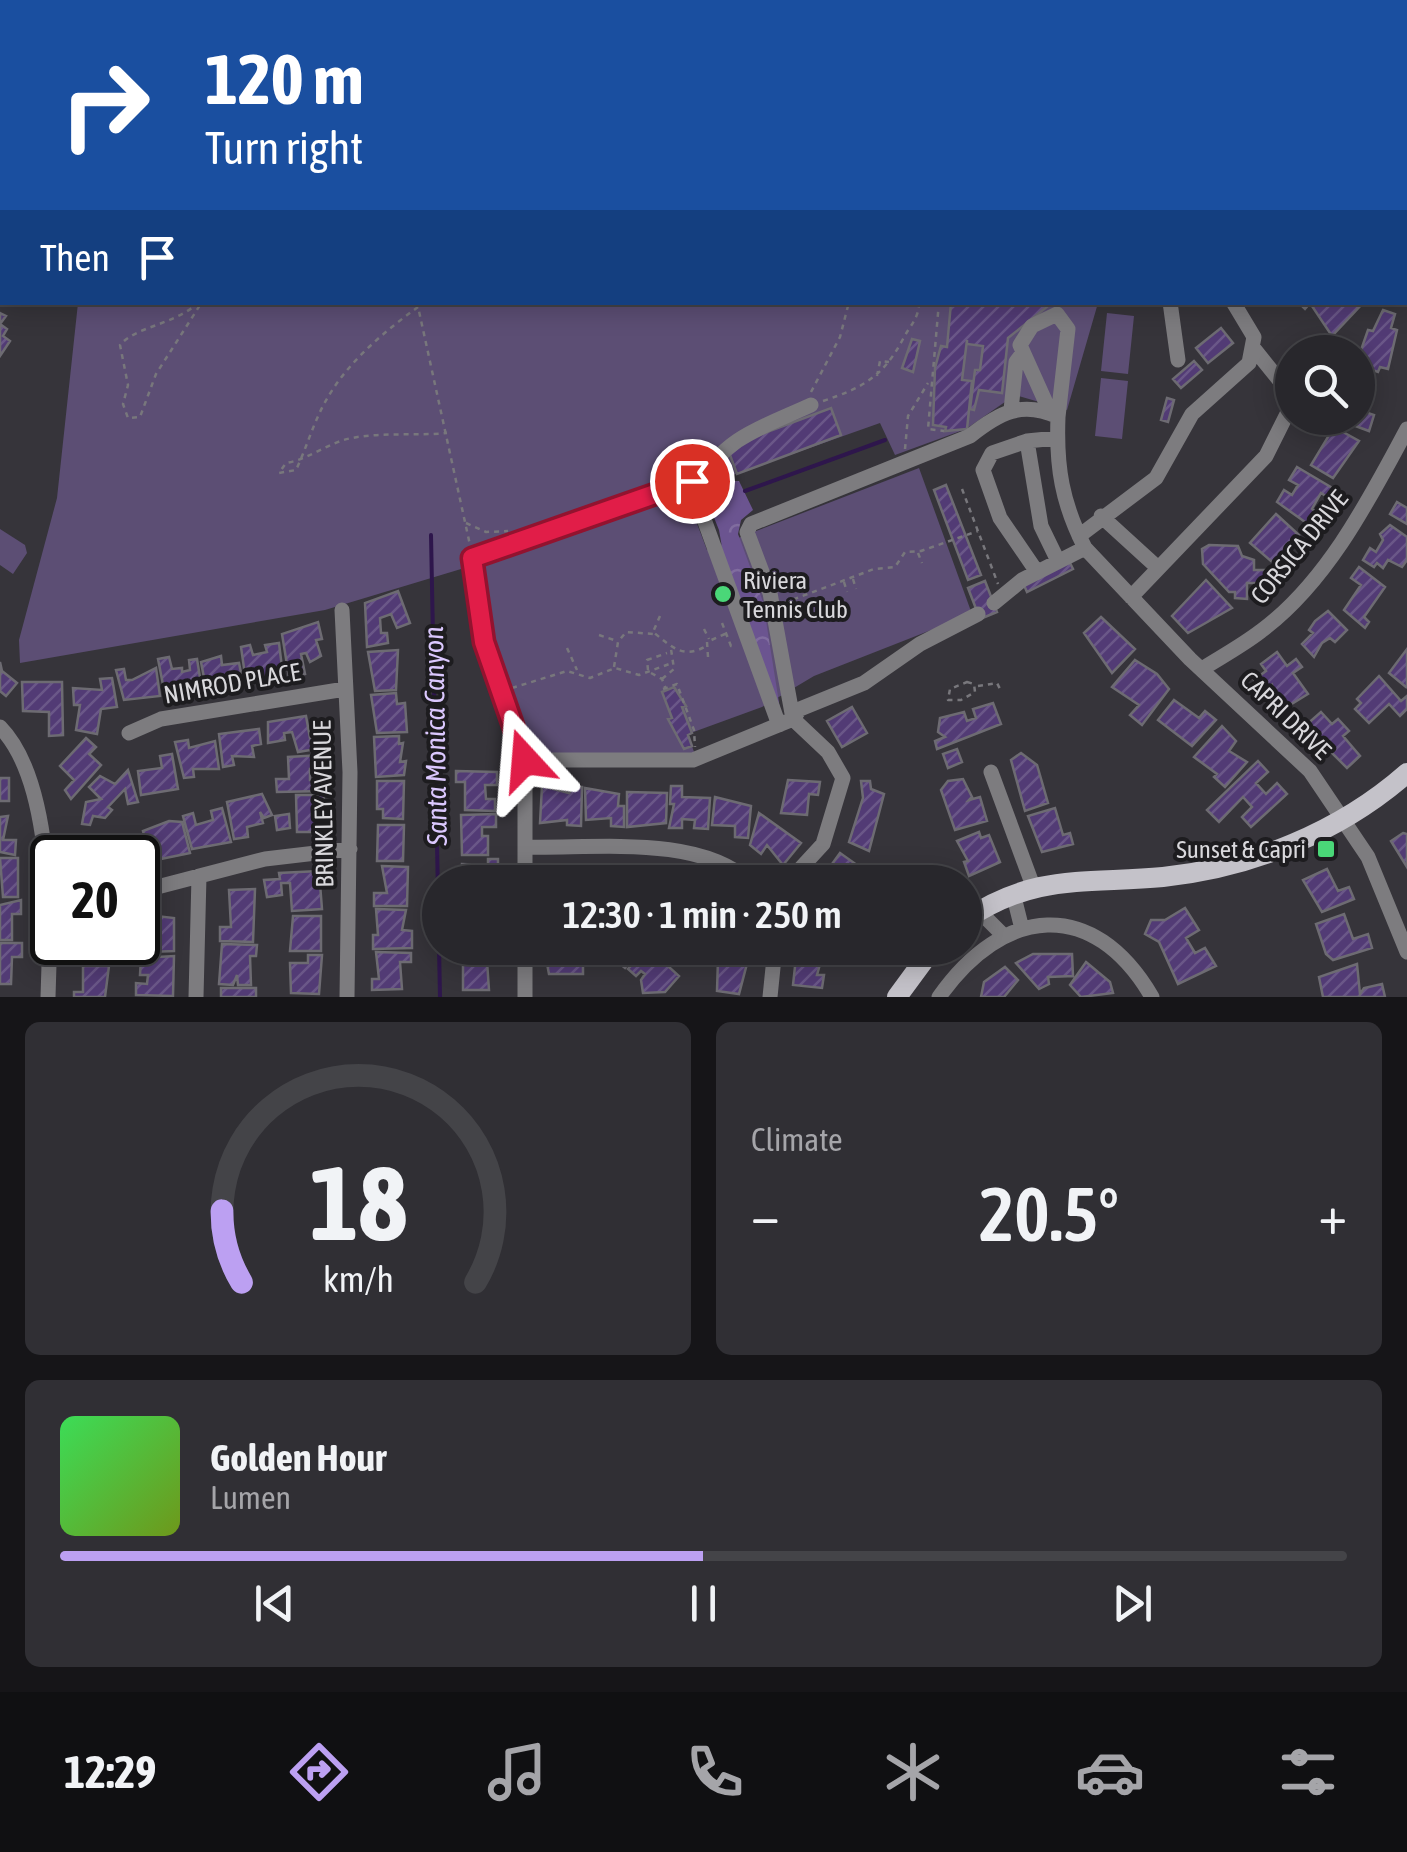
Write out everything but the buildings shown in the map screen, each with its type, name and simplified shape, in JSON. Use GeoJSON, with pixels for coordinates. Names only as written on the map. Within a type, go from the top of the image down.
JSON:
{"type":"FeatureCollection","features":[{"type":"Feature","properties":{"kind":"main road"},"geometry":{"type":"LineString","coordinates":[[982,910],[1023,889],[1220,868],[1290,844],[1344,819],[1407,773]]}},
{"type":"Feature","properties":{"kind":"main road"},"geometry":{"type":"LineString","coordinates":[[897,997],[921,965]]}},
{"type":"Feature","properties":{"kind":"street"},"geometry":{"type":"LineString","coordinates":[[1170,305],[1178,360]]}},
{"type":"Feature","properties":{"kind":"street"},"geometry":{"type":"LineString","coordinates":[[1000,598],[1058,561],[1082,542],[1101,516],[1156,478],[1192,414],[1250,362],[1254,337],[1234,305]]}},
{"type":"Feature","properties":{"kind":"street"},"geometry":{"type":"LineString","coordinates":[[1055,416],[1022,354],[1022,337],[1048,314],[1064,318],[1068,329],[1055,416],[1062,497],[1082,542]]}},
{"type":"Feature","properties":{"kind":"street"},"geometry":{"type":"LineString","coordinates":[[1254,350],[1275,375]]}},
{"type":"Feature","properties":{"kind":"street"},"geometry":{"type":"LineString","coordinates":[[1011,410],[1016,362],[1022,354]]}},
{"type":"Feature","properties":{"kind":"street"},"geometry":{"type":"LineString","coordinates":[[803,865],[822,844],[843,778],[828,752],[786,722],[701,512],[697,486],[714,457],[732,441],[811,400]]}},
{"type":"Feature","properties":{"kind":"street"},"geometry":{"type":"LineString","coordinates":[[786,722],[772,606],[748,532],[752,524],[946,444],[1011,410],[1055,416]]}},
{"type":"Feature","properties":{"kind":"street","name":"CORSICA DRIVE"},"geometry":{"type":"LineString","coordinates":[[1202,669],[1260,632],[1297,598],[1370,498],[1407,429]]}},
{"type":"Feature","properties":{"kind":"street"},"geometry":{"type":"LineString","coordinates":[[1131,597],[1266,456],[1278,435]]}},
{"type":"Feature","properties":{"kind":"street"},"geometry":{"type":"LineString","coordinates":[[1037,572],[1000,518],[982,470],[992,452],[1027,440],[1057,438]]}},
{"type":"Feature","properties":{"kind":"street"},"geometry":{"type":"LineString","coordinates":[[1027,440],[1042,526],[1058,561]]}},
{"type":"Feature","properties":{"kind":"street"},"geometry":{"type":"LineString","coordinates":[[526,865],[525,760],[484,642],[472,558],[686,480],[697,486]]}},
{"type":"Feature","properties":{"kind":"street"},"geometry":{"type":"LineString","coordinates":[[1101,516],[1158,568]]}},
{"type":"Feature","properties":{"kind":"street","name":"CAPRI DRIVE"},"geometry":{"type":"LineString","coordinates":[[1082,542],[1085,562],[1109,574],[1310,771],[1380,880],[1407,952]]}},
{"type":"Feature","properties":{"kind":"street","name":"BRINKLEY AVENUE"},"geometry":{"type":"LineString","coordinates":[[342,610],[350,849],[347,997]]}},
{"type":"Feature","properties":{"kind":"street"},"geometry":{"type":"LineString","coordinates":[[525,760],[666,763],[699,758],[786,722],[800,708],[864,683],[920,644],[978,614]]}},
{"type":"Feature","properties":{"kind":"street","name":"NIMROD PLACE"},"geometry":{"type":"LineString","coordinates":[[129,733],[161,720],[346,689]]}},
{"type":"Feature","properties":{"kind":"street"},"geometry":{"type":"LineString","coordinates":[[0,727],[17,748],[36,788],[41,835]]}},
{"type":"Feature","properties":{"kind":"street"},"geometry":{"type":"LineString","coordinates":[[991,772],[1023,889],[1022,929]]}},
{"type":"Feature","properties":{"kind":"street"},"geometry":{"type":"LineString","coordinates":[[526,848],[686,851],[729,865]]}},
{"type":"Feature","properties":{"kind":"street"},"geometry":{"type":"LineString","coordinates":[[160,886],[297,852],[350,849]]}},
{"type":"Feature","properties":{"kind":"street"},"geometry":{"type":"LineString","coordinates":[[196,997],[200,876]]}},
{"type":"Feature","properties":{"kind":"street"},"geometry":{"type":"LineString","coordinates":[[982,922],[1004,936]]}},
{"type":"Feature","properties":{"kind":"street"},"geometry":{"type":"LineString","coordinates":[[939,997],[956,973],[1004,936],[1045,925],[1104,939],[1131,961],[1152,997]]}},
{"type":"Feature","properties":{"kind":"street"},"geometry":{"type":"LineString","coordinates":[[48,965],[48,997]]}},
{"type":"Feature","properties":{"kind":"street"},"geometry":{"type":"LineString","coordinates":[[525,965],[525,997]]}},
{"type":"Feature","properties":{"kind":"street"},"geometry":{"type":"LineString","coordinates":[[770,997],[774,965]]}},
{"type":"Feature","properties":{"kind":"path"},"geometry":{"type":"LineString","coordinates":[[196,305],[178,319],[130,335],[120,345],[128,385],[124,404],[128,418],[140,417],[156,374],[198,305]]}},
{"type":"Feature","properties":{"kind":"path"},"geometry":{"type":"LineString","coordinates":[[447,433],[350,438],[301,459],[330,394],[386,330],[418,305],[447,433],[472,558]]}},
{"type":"Feature","properties":{"kind":"path"},"geometry":{"type":"LineString","coordinates":[[811,400],[821,367],[840,338],[849,305]]}},
{"type":"Feature","properties":{"kind":"path"},"geometry":{"type":"LineString","coordinates":[[939,305],[928,429],[945,432],[946,444]]}},
{"type":"Feature","properties":{"kind":"path"},"geometry":{"type":"LineString","coordinates":[[876,376],[880,361],[891,362]]}},
{"type":"Feature","properties":{"kind":"path"},"geometry":{"type":"LineString","coordinates":[[906,461],[908,416],[930,381]]}},
{"type":"Feature","properties":{"kind":"path"},"geometry":{"type":"LineString","coordinates":[[962,489],[1000,598]]}},
{"type":"Feature","properties":{"kind":"path"},"geometry":{"type":"LineString","coordinates":[[772,606],[888,569],[897,565],[902,553],[917,552],[978,530]]}},
{"type":"Feature","properties":{"kind":"path"},"geometry":{"type":"LineString","coordinates":[[917,552],[922,563]]}},
{"type":"Feature","properties":{"kind":"path"},"geometry":{"type":"LineString","coordinates":[[888,569],[890,576]]}},
{"type":"Feature","properties":{"kind":"path"},"geometry":{"type":"LineString","coordinates":[[852,578],[856,588]]}},
{"type":"Feature","properties":{"kind":"path"},"geometry":{"type":"LineString","coordinates":[[797,580],[806,595]]}},
{"type":"Feature","properties":{"kind":"path"},"geometry":{"type":"LineString","coordinates":[[843,581],[847,592]]}},
{"type":"Feature","properties":{"kind":"path"},"geometry":{"type":"LineString","coordinates":[[656,634],[658,616]]}},
{"type":"Feature","properties":{"kind":"path"},"geometry":{"type":"LineString","coordinates":[[629,623],[632,630]]}},
{"type":"Feature","properties":{"kind":"path"},"geometry":{"type":"LineString","coordinates":[[722,623],[731,646]]}},
{"type":"Feature","properties":{"kind":"path"},"geometry":{"type":"LineString","coordinates":[[704,629],[711,640]]}},
{"type":"Feature","properties":{"kind":"path"},"geometry":{"type":"LineString","coordinates":[[632,630],[656,634],[671,650],[671,686]]}},
{"type":"Feature","properties":{"kind":"path"},"geometry":{"type":"LineString","coordinates":[[614,668],[618,642],[632,630]]}},
{"type":"Feature","properties":{"kind":"path"},"geometry":{"type":"LineString","coordinates":[[646,673],[646,662],[671,650],[690,653],[726,634]]}},
{"type":"Feature","properties":{"kind":"path"},"geometry":{"type":"LineString","coordinates":[[599,636],[618,642]]}},
{"type":"Feature","properties":{"kind":"path"},"geometry":{"type":"LineString","coordinates":[[706,646],[708,657]]}},
{"type":"Feature","properties":{"kind":"path"},"geometry":{"type":"LineString","coordinates":[[567,648],[578,672],[584,676],[593,678],[614,668]]}},
{"type":"Feature","properties":{"kind":"path"},"geometry":{"type":"LineString","coordinates":[[614,668],[646,673],[672,664]]}},
{"type":"Feature","properties":{"kind":"path"},"geometry":{"type":"LineString","coordinates":[[501,691],[544,676],[578,672]]}},
{"type":"Feature","properties":{"kind":"path"},"geometry":{"type":"LineString","coordinates":[[618,678],[622,672]]}},
{"type":"Feature","properties":{"kind":"path"},"geometry":{"type":"LineString","coordinates":[[646,673],[654,679],[668,676]]}},
{"type":"Feature","properties":{"kind":"path"},"geometry":{"type":"LineString","coordinates":[[578,683],[584,676]]}},
{"type":"Feature","properties":{"kind":"path"},"geometry":{"type":"LineString","coordinates":[[662,679],[664,689],[676,684],[699,758]]}},
{"type":"Feature","properties":{"kind":"path"},"geometry":{"type":"LineString","coordinates":[[976,687],[970,682],[959,684],[946,697],[961,700],[976,687],[996,683],[1000,688]]}},
{"type":"Feature","properties":{"kind":"shaded area"},"geometry":{"type":"Polygon","coordinates":[[[78,305],[1097,305],[1067,410],[1015,395],[966,429],[895,455],[880,423],[685,492],[707,550],[919,468],[972,614],[814,676],[762,707],[688,734],[695,755],[537,757],[487,636],[481,563],[325,610],[20,663],[19,640],[57,498],[78,305]]]}},
{"type":"Feature","properties":{"kind":"shaded area"},"geometry":{"type":"Polygon","coordinates":[[[1107,313],[1134,316],[1128,374],[1101,371],[1107,313]]]}},
{"type":"Feature","properties":{"kind":"shaded area"},"geometry":{"type":"Polygon","coordinates":[[[1101,378],[1128,381],[1122,439],[1095,436],[1101,378]]]}},
{"type":"Feature","properties":{"kind":"shaded area"},"geometry":{"type":"Polygon","coordinates":[[[0,529],[25,545],[27,553],[13,574],[0,565],[0,529]]]}},
{"type":"Feature","properties":{"kind":"green space"},"geometry":{"type":"Polygon","coordinates":[[[739,481],[753,510],[741,520],[738,534],[763,602],[780,709],[726,570],[719,530],[707,500],[718,482],[739,481]]]}},
{"type":"Feature","properties":{"kind":"waterway"},"geometry":{"type":"LineString","coordinates":[[745,491],[885,440]]}},
{"type":"Feature","properties":{"kind":"waterway","name":"Santa Monica Canyon"},"geometry":{"type":"LineString","coordinates":[[431,535],[440,997]]}},
{"type":"Feature","properties":{"kind":"place","name":"Riviera Tennis Club"},"geometry":{"type":"Point","coordinates":[723,594]}},
{"type":"Feature","properties":{"kind":"place","name":"Sunset & Capri"},"geometry":{"type":"Point","coordinates":[1326,849]}},
{"type":"Feature","properties":{"kind":"route"},"geometry":{"type":"LineString","coordinates":[[525,760],[484,642],[472,558],[692,481]]}}]}
